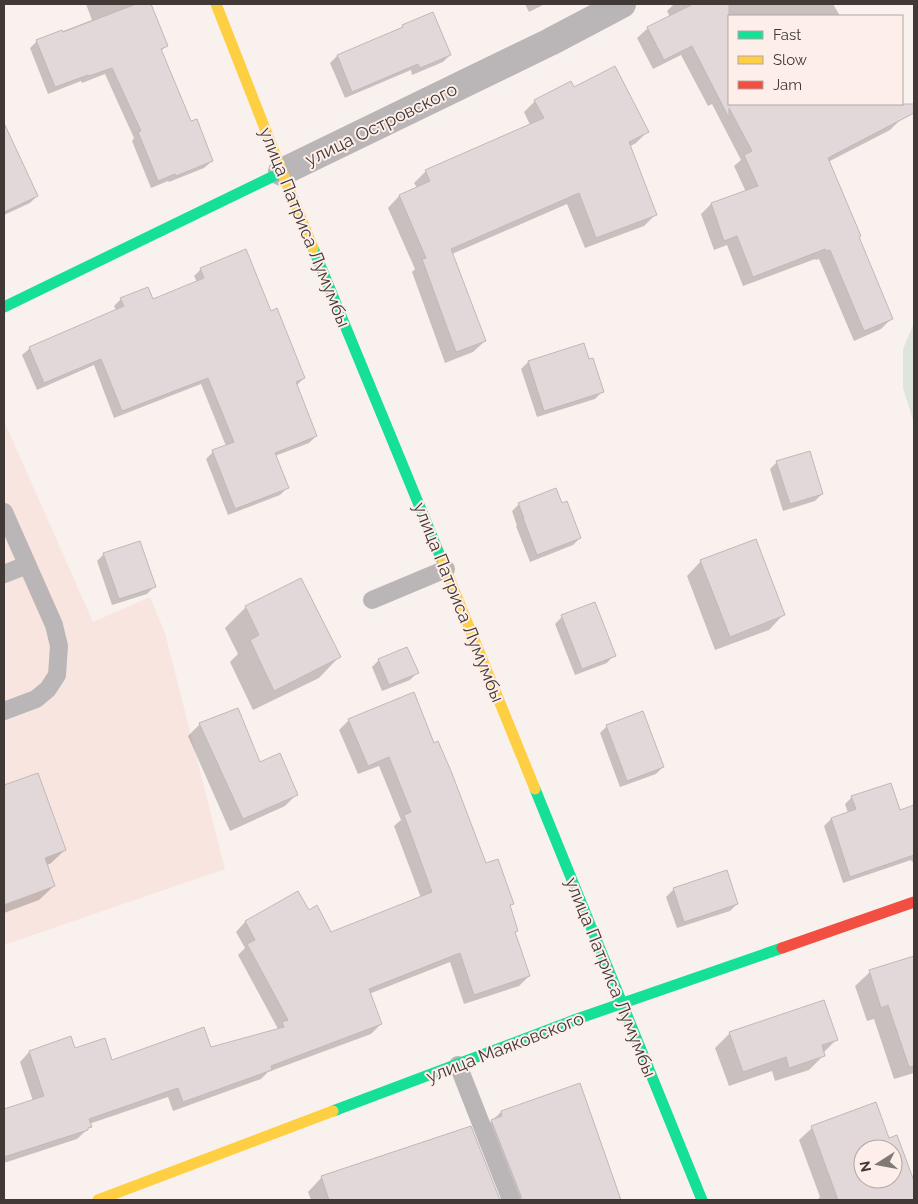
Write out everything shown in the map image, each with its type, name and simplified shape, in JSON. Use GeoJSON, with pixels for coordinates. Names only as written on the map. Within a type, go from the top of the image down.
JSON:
{"type":"FeatureCollection","features":[{"type":"Feature","properties":{"kind":"street","name":"улица Патриса Лумумбы"},"geometry":{"type":"LineString","coordinates":[[216,4],[282,172],[446,569],[702,1200]]}},
{"type":"Feature","properties":{"kind":"street","name":"улица Островского"},"geometry":{"type":"LineString","coordinates":[[4,307],[550,42],[622,4]]}},
{"type":"Feature","properties":{"kind":"street","name":"улица Маяковского"},"geometry":{"type":"LineString","coordinates":[[98,1200],[577,1019],[914,902]]}},
{"type":"Feature","properties":{"kind":"lane"},"geometry":{"type":"LineString","coordinates":[[4,512],[54,625],[59,646],[57,675],[48,689],[36,699],[4,711]]}},
{"type":"Feature","properties":{"kind":"lane"},"geometry":{"type":"LineString","coordinates":[[4,574],[27,565]]}},
{"type":"Feature","properties":{"kind":"lane"},"geometry":{"type":"LineString","coordinates":[[372,600],[446,569]]}},
{"type":"Feature","properties":{"kind":"lane"},"geometry":{"type":"LineString","coordinates":[[458,1065],[511,1200]]}},
{"type":"Feature","properties":{"kind":"shaded area"},"geometry":{"type":"Polygon","coordinates":[[[914,323],[914,423],[903,388],[903,349],[914,323]]]}},
{"type":"Feature","properties":{"kind":"shaded area"},"geometry":{"type":"Polygon","coordinates":[[[4,421],[93,622],[150,597],[165,633],[225,869],[4,945],[4,421]]]}},
{"type":"Feature","properties":{"kind":"building"},"geometry":{"type":"Polygon","coordinates":[[[136,4],[151,4],[168,46],[161,49],[191,121],[197,119],[213,161],[158,181],[138,132],[141,131],[112,68],[55,87],[36,40],[62,30],[63,32],[136,4]]]}},
{"type":"Feature","properties":{"kind":"building"},"geometry":{"type":"Polygon","coordinates":[[[693,4],[729,4],[728,105],[914,104],[914,113],[828,158],[893,319],[864,331],[830,250],[826,251],[825,249],[753,277],[737,236],[724,241],[711,203],[758,186],[744,155],[752,151],[729,108],[729,118],[692,46],[664,60],[647,27],[693,4]]]}},
{"type":"Feature","properties":{"kind":"building"},"geometry":{"type":"Polygon","coordinates":[[[433,12],[451,55],[420,68],[418,64],[352,92],[337,55],[433,12]]]}},
{"type":"Feature","properties":{"kind":"building"},"geometry":{"type":"Polygon","coordinates":[[[615,66],[649,132],[629,142],[657,215],[596,238],[579,193],[451,249],[486,341],[456,352],[422,259],[426,258],[399,195],[430,181],[425,170],[544,118],[534,100],[571,81],[574,87],[615,66]]]}},
{"type":"Feature","properties":{"kind":"building"},"geometry":{"type":"Polygon","coordinates":[[[4,123],[38,196],[4,212],[4,123]]]}},
{"type":"Feature","properties":{"kind":"building"},"geometry":{"type":"Polygon","coordinates":[[[246,249],[271,311],[277,308],[305,378],[296,382],[317,436],[275,453],[289,488],[235,509],[212,450],[234,442],[208,378],[122,411],[101,359],[44,383],[29,347],[124,306],[120,298],[148,287],[153,299],[204,278],[200,268],[246,249]]]}},
{"type":"Feature","properties":{"kind":"building"},"geometry":{"type":"Polygon","coordinates":[[[584,343],[589,359],[593,358],[604,392],[544,411],[528,361],[584,343]]]}},
{"type":"Feature","properties":{"kind":"building"},"geometry":{"type":"Polygon","coordinates":[[[810,451],[823,494],[790,504],[776,461],[810,451]]]}},
{"type":"Feature","properties":{"kind":"building"},"geometry":{"type":"Polygon","coordinates":[[[556,488],[562,503],[567,501],[581,538],[537,555],[518,503],[556,488]]]}},
{"type":"Feature","properties":{"kind":"building"},"geometry":{"type":"Polygon","coordinates":[[[756,539],[785,615],[730,637],[700,560],[756,539]]]}},
{"type":"Feature","properties":{"kind":"building"},"geometry":{"type":"Polygon","coordinates":[[[140,541],[156,587],[119,599],[103,553],[140,541]]]}},
{"type":"Feature","properties":{"kind":"building"},"geometry":{"type":"Polygon","coordinates":[[[301,578],[341,657],[274,691],[250,640],[259,635],[245,606],[301,578]]]}},
{"type":"Feature","properties":{"kind":"building"},"geometry":{"type":"Polygon","coordinates":[[[595,602],[616,656],[582,669],[561,615],[595,602]]]}},
{"type":"Feature","properties":{"kind":"building"},"geometry":{"type":"Polygon","coordinates":[[[407,647],[419,673],[389,685],[378,659],[407,647]]]}},
{"type":"Feature","properties":{"kind":"building"},"geometry":{"type":"Polygon","coordinates":[[[414,692],[434,743],[438,741],[451,771],[486,863],[498,859],[514,904],[510,905],[518,931],[515,932],[530,976],[474,995],[460,953],[369,989],[382,1024],[271,1066],[272,1070],[183,1102],[178,1088],[89,1119],[92,1127],[88,1128],[88,1130],[4,1157],[4,1109],[44,1096],[29,1051],[71,1036],[75,1048],[105,1038],[112,1060],[204,1027],[211,1047],[284,1027],[282,1022],[288,1020],[247,944],[255,940],[245,921],[298,891],[309,910],[317,905],[331,932],[432,892],[404,815],[411,812],[389,757],[368,766],[348,719],[414,692]]]}},
{"type":"Feature","properties":{"kind":"building"},"geometry":{"type":"Polygon","coordinates":[[[238,708],[260,762],[280,753],[298,795],[243,819],[199,723],[238,708]]]}},
{"type":"Feature","properties":{"kind":"building"},"geometry":{"type":"Polygon","coordinates":[[[643,711],[664,767],[627,781],[606,725],[643,711]]]}},
{"type":"Feature","properties":{"kind":"building"},"geometry":{"type":"Polygon","coordinates":[[[38,773],[66,850],[45,858],[55,886],[4,905],[4,785],[38,773]]]}},
{"type":"Feature","properties":{"kind":"building"},"geometry":{"type":"Polygon","coordinates":[[[891,783],[900,810],[914,805],[914,855],[850,877],[831,818],[856,809],[851,796],[891,783]]]}},
{"type":"Feature","properties":{"kind":"building"},"geometry":{"type":"Polygon","coordinates":[[[727,870],[738,904],[684,922],[673,888],[727,870]]]}},
{"type":"Feature","properties":{"kind":"building"},"geometry":{"type":"Polygon","coordinates":[[[914,956],[914,1066],[909,1067],[888,1005],[881,1008],[869,970],[914,956]]]}},
{"type":"Feature","properties":{"kind":"building"},"geometry":{"type":"Polygon","coordinates":[[[824,1000],[838,1040],[822,1045],[825,1056],[789,1068],[786,1057],[743,1072],[729,1032],[824,1000]]]}},
{"type":"Feature","properties":{"kind":"building"},"geometry":{"type":"Polygon","coordinates":[[[580,1083],[621,1200],[521,1200],[491,1120],[502,1116],[501,1111],[580,1083]]]}},
{"type":"Feature","properties":{"kind":"building"},"geometry":{"type":"Polygon","coordinates":[[[876,1102],[889,1138],[897,1135],[898,1139],[853,1139],[853,1189],[903,1189],[903,1151],[914,1181],[914,1200],[838,1200],[811,1126],[876,1102]]]}},
{"type":"Feature","properties":{"kind":"building"},"geometry":{"type":"Polygon","coordinates":[[[471,1126],[500,1200],[329,1200],[321,1176],[471,1126]]]}},
{"type":"Feature","properties":{"kind":"traffic: fast"},"geometry":{"type":"LineString","coordinates":[[4,307],[282,172]]}},
{"type":"Feature","properties":{"kind":"traffic: fast"},"geometry":{"type":"LineString","coordinates":[[313,248],[443,563]]}},
{"type":"Feature","properties":{"kind":"traffic: fast"},"geometry":{"type":"LineString","coordinates":[[535,789],[702,1200]]}},
{"type":"Feature","properties":{"kind":"traffic: fast"},"geometry":{"type":"LineString","coordinates":[[333,1111],[577,1019],[782,948]]}},
{"type":"Feature","properties":{"kind":"traffic: slow"},"geometry":{"type":"LineString","coordinates":[[216,4],[313,248]]}},
{"type":"Feature","properties":{"kind":"traffic: slow"},"geometry":{"type":"LineString","coordinates":[[443,563],[535,789]]}},
{"type":"Feature","properties":{"kind":"traffic: slow"},"geometry":{"type":"LineString","coordinates":[[98,1200],[333,1111]]}},
{"type":"Feature","properties":{"kind":"traffic: jam"},"geometry":{"type":"LineString","coordinates":[[782,948],[914,902]]}}]}
